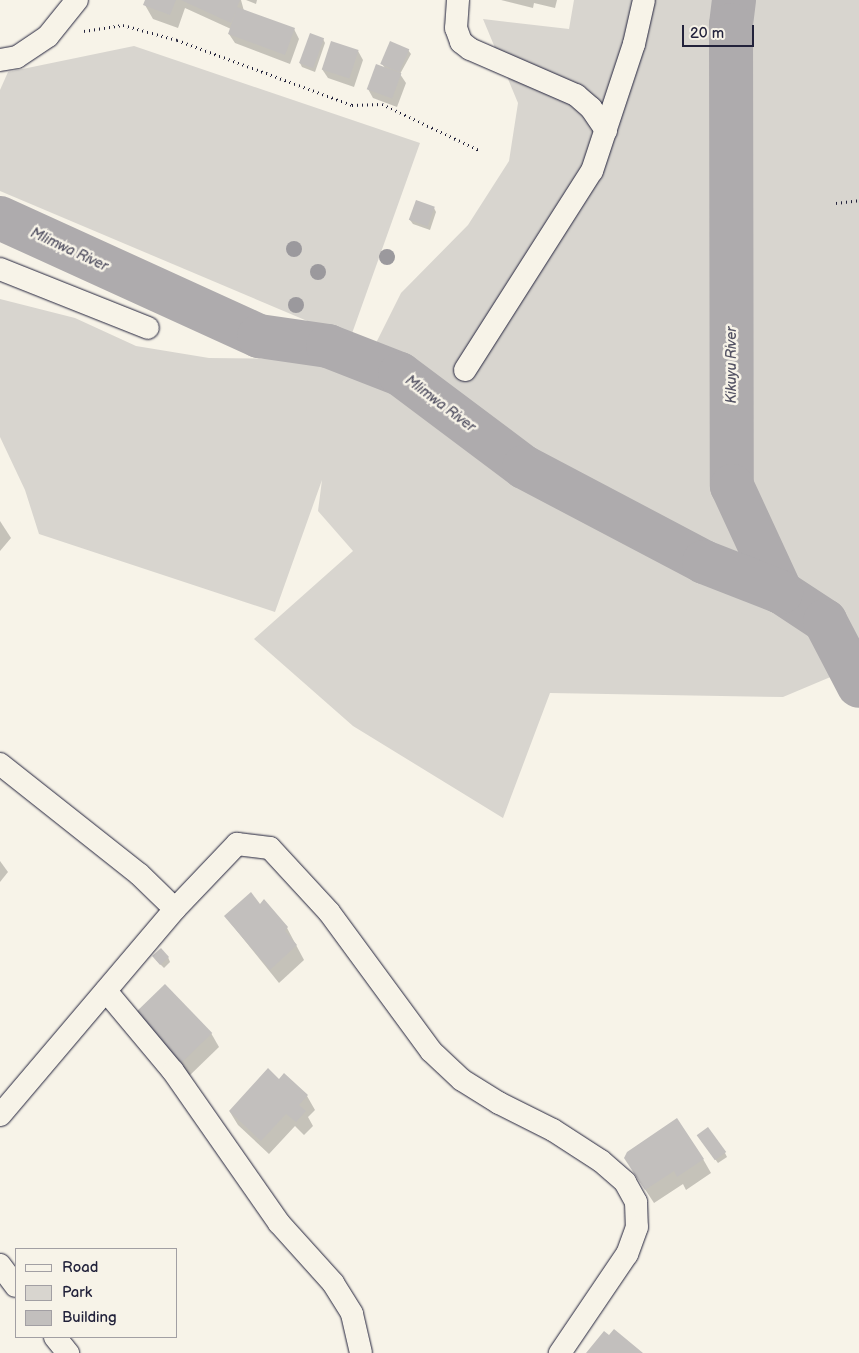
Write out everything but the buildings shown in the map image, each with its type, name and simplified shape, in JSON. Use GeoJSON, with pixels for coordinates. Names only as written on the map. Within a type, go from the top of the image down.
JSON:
{"type":"FeatureCollection","features":[{"type":"Feature","properties":{"kind":"street"},"geometry":{"type":"LineString","coordinates":[[0,60],[17,57],[48,36],[77,0]]}},
{"type":"Feature","properties":{"kind":"street"},"geometry":{"type":"LineString","coordinates":[[458,0],[456,28],[461,42],[470,50],[576,95],[591,108],[606,130]]}},
{"type":"Feature","properties":{"kind":"street"},"geometry":{"type":"LineString","coordinates":[[465,370],[569,211],[592,171],[644,0]]}},
{"type":"Feature","properties":{"kind":"street"},"geometry":{"type":"LineString","coordinates":[[0,269],[148,328]]}},
{"type":"Feature","properties":{"kind":"street"},"geometry":{"type":"LineString","coordinates":[[0,764],[139,874],[175,909]]}},
{"type":"Feature","properties":{"kind":"street"},"geometry":{"type":"LineString","coordinates":[[0,1115],[175,909],[237,844],[270,848],[329,912],[431,1052],[462,1080],[499,1103],[553,1130],[601,1161],[624,1182],[636,1202],[637,1227],[627,1254],[560,1353]]}},
{"type":"Feature","properties":{"kind":"street"},"geometry":{"type":"LineString","coordinates":[[106,991],[173,1071],[279,1223],[333,1283],[352,1314],[361,1353]]}},
{"type":"Feature","properties":{"kind":"street"},"geometry":{"type":"LineString","coordinates":[[0,1265],[15,1285]]}},
{"type":"Feature","properties":{"kind":"street"},"geometry":{"type":"LineString","coordinates":[[56,1338],[68,1353]]}},
{"type":"Feature","properties":{"kind":"path"},"geometry":{"type":"LineString","coordinates":[[48,36],[123,25],[266,71],[352,105],[382,104],[479,150]]}},
{"type":"Feature","properties":{"kind":"path"},"geometry":{"type":"LineString","coordinates":[[836,203],[859,200]]}},
{"type":"Feature","properties":{"kind":"green space"},"geometry":{"type":"Polygon","coordinates":[[[574,0],[859,0],[859,665],[783,697],[550,693],[503,818],[353,726],[254,639],[353,551],[318,511],[322,480],[275,612],[39,534],[25,490],[0,437],[0,299],[75,318],[136,346],[209,358],[298,359],[359,377],[401,293],[468,225],[509,161],[518,103],[483,19],[569,29],[574,0]]]}},
{"type":"Feature","properties":{"kind":"green space"},"geometry":{"type":"Polygon","coordinates":[[[134,46],[420,143],[350,339],[0,191],[0,90],[8,72],[134,46]]]}},
{"type":"Feature","properties":{"kind":"waterway","name":"Kikuyu River"},"geometry":{"type":"LineString","coordinates":[[734,0],[731,25],[732,486],[781,592],[825,621],[859,686]]}},
{"type":"Feature","properties":{"kind":"waterway","name":"Mlimwa River"},"geometry":{"type":"LineString","coordinates":[[0,218],[259,336],[328,346],[400,374],[524,467],[704,562],[781,592]]}}]}
